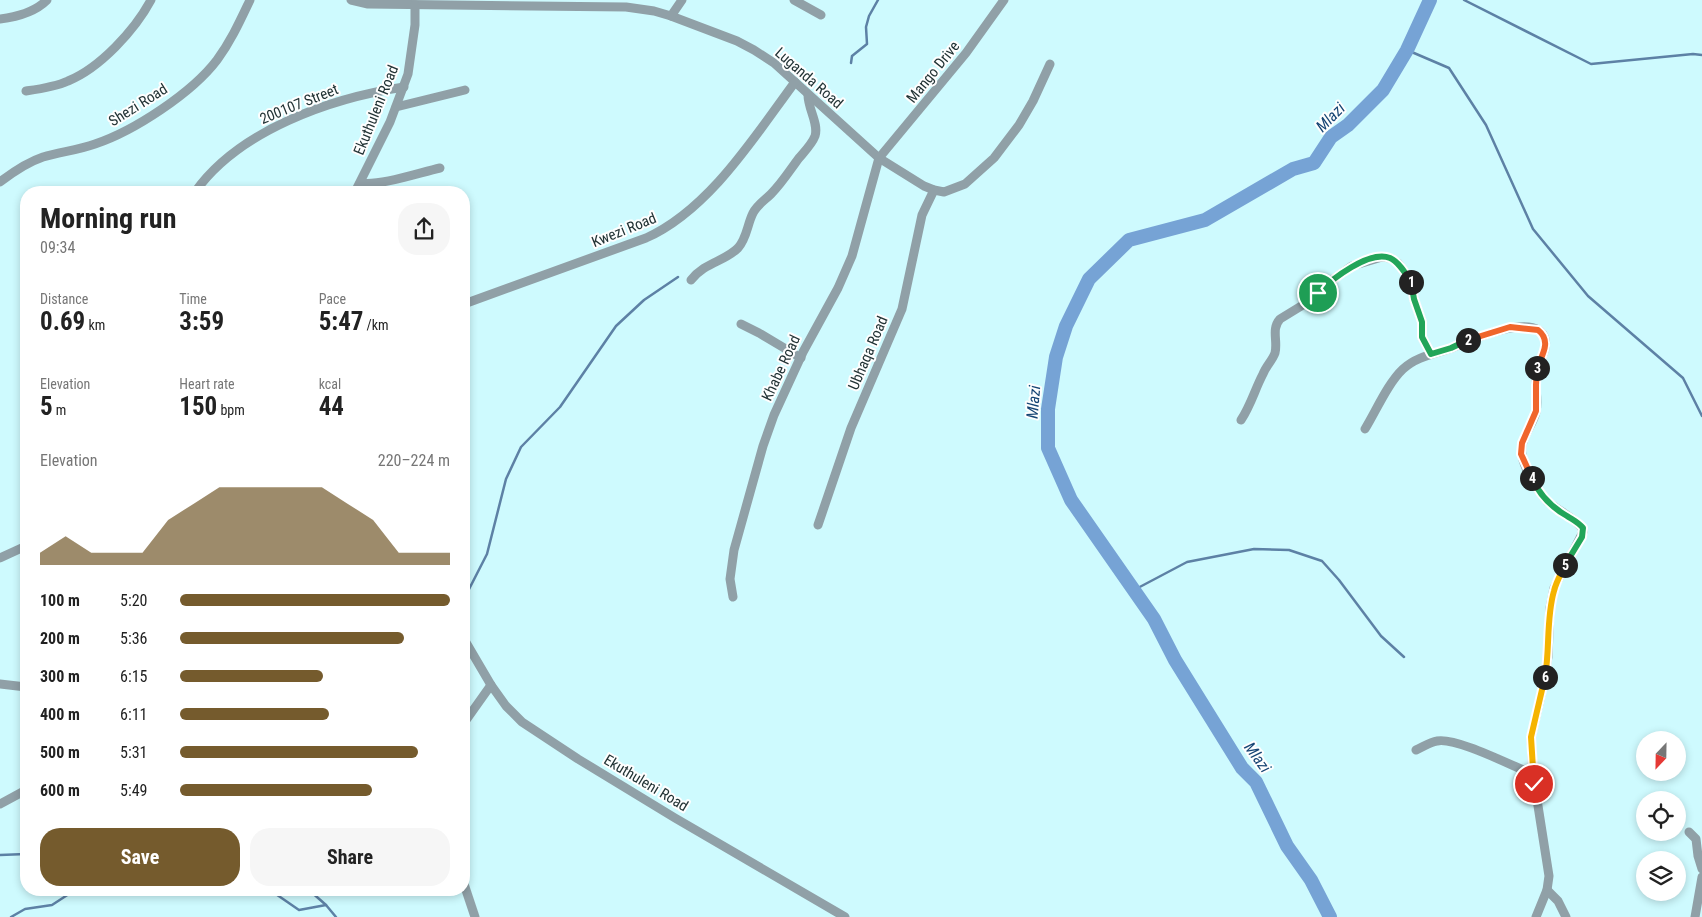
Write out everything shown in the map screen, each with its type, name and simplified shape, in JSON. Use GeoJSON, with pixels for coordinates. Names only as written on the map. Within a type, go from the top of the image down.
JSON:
{"type":"FeatureCollection","features":[{"type":"Feature","properties":{"kind":"street"},"geometry":{"type":"LineString","coordinates":[[0,19],[29,11],[47,0]]}},
{"type":"Feature","properties":{"kind":"street"},"geometry":{"type":"LineString","coordinates":[[26,91],[67,82],[83,74],[130,31],[151,0]]}},
{"type":"Feature","properties":{"kind":"street","name":"Shezi Road"},"geometry":{"type":"LineString","coordinates":[[0,182],[12,173],[42,158],[96,144],[157,112],[194,84],[216,62],[234,36],[250,0]]}},
{"type":"Feature","properties":{"kind":"street","name":"Luganda Road"},"geometry":{"type":"LineString","coordinates":[[351,0],[368,4],[416,5],[432,2],[525,3],[626,7],[654,11],[671,16],[737,41],[774,63],[879,158],[924,186],[934,190]]}},
{"type":"Feature","properties":{"kind":"street"},"geometry":{"type":"LineString","coordinates":[[671,16],[682,0]]}},
{"type":"Feature","properties":{"kind":"street"},"geometry":{"type":"LineString","coordinates":[[794,0],[821,15]]}},
{"type":"Feature","properties":{"kind":"street","name":"Mango Drive"},"geometry":{"type":"LineString","coordinates":[[879,158],[966,53],[1004,0]]}},
{"type":"Feature","properties":{"kind":"street","name":"Ekuthuleni Road"},"geometry":{"type":"LineString","coordinates":[[358,186],[404,87],[413,48],[416,5]]}},
{"type":"Feature","properties":{"kind":"street"},"geometry":{"type":"LineString","coordinates":[[934,190],[944,192],[965,184],[994,158],[1019,125],[1033,102],[1050,64]]}},
{"type":"Feature","properties":{"kind":"street","name":"Kwezi Road"},"geometry":{"type":"LineString","coordinates":[[470,302],[646,238],[672,225],[688,213],[710,191],[751,142],[795,82]]}},
{"type":"Feature","properties":{"kind":"street","name":"200107 Street"},"geometry":{"type":"LineString","coordinates":[[200,186],[215,168],[262,133],[282,123],[348,99],[404,87]]}},
{"type":"Feature","properties":{"kind":"street"},"geometry":{"type":"LineString","coordinates":[[396,107],[465,90]]}},
{"type":"Feature","properties":{"kind":"street"},"geometry":{"type":"LineString","coordinates":[[691,280],[696,273],[737,249],[748,231],[753,213],[786,177],[812,142],[816,134],[816,127],[808,104],[808,95]]}},
{"type":"Feature","properties":{"kind":"street","name":"Khabe Road"},"geometry":{"type":"LineString","coordinates":[[732,597],[730,567],[752,480],[774,415],[800,358],[838,288],[852,256],[879,158]]}},
{"type":"Feature","properties":{"kind":"street"},"geometry":{"type":"LineString","coordinates":[[360,183],[381,182],[440,168]]}},
{"type":"Feature","properties":{"kind":"street"},"geometry":{"type":"LineString","coordinates":[[0,169],[12,173]]}},
{"type":"Feature","properties":{"kind":"street","name":"Ubhaqa Road"},"geometry":{"type":"LineString","coordinates":[[818,525],[851,428],[902,309],[920,223],[934,190]]}},
{"type":"Feature","properties":{"kind":"street"},"geometry":{"type":"LineString","coordinates":[[1241,420],[1275,352],[1275,332],[1280,319],[1312,300],[1340,273],[1366,261],[1382,257],[1390,258],[1398,264],[1411,281],[1414,299],[1422,322],[1422,337],[1431,354]]}},
{"type":"Feature","properties":{"kind":"street"},"geometry":{"type":"LineString","coordinates":[[741,324],[759,332],[800,358]]}},
{"type":"Feature","properties":{"kind":"street"},"geometry":{"type":"LineString","coordinates":[[1365,429],[1403,369],[1411,362],[1510,327],[1532,328],[1542,332],[1545,348],[1536,371],[1536,411],[1522,443],[1521,454],[1536,487],[1548,502],[1583,528],[1582,537],[1554,588],[1548,657],[1531,737],[1533,774],[1549,870],[1547,890],[1536,917]]}},
{"type":"Feature","properties":{"kind":"street"},"geometry":{"type":"LineString","coordinates":[[0,558],[20,549]]}},
{"type":"Feature","properties":{"kind":"street","name":"Ekuthuleni Road"},"geometry":{"type":"LineString","coordinates":[[470,649],[506,706],[522,722],[578,759],[845,917]]}},
{"type":"Feature","properties":{"kind":"street"},"geometry":{"type":"LineString","coordinates":[[0,684],[20,686]]}},
{"type":"Feature","properties":{"kind":"street"},"geometry":{"type":"LineString","coordinates":[[470,714],[491,685]]}},
{"type":"Feature","properties":{"kind":"street"},"geometry":{"type":"LineString","coordinates":[[1416,750],[1436,741],[1446,741],[1480,752],[1533,774]]}},
{"type":"Feature","properties":{"kind":"street"},"geometry":{"type":"LineString","coordinates":[[0,804],[20,793]]}},
{"type":"Feature","properties":{"kind":"street"},"geometry":{"type":"LineString","coordinates":[[1689,832],[1696,839],[1702,869]]}},
{"type":"Feature","properties":{"kind":"street"},"geometry":{"type":"LineString","coordinates":[[1695,917],[1702,877]]}},
{"type":"Feature","properties":{"kind":"street"},"geometry":{"type":"LineString","coordinates":[[1547,890],[1558,901],[1563,915]]}},
{"type":"Feature","properties":{"kind":"street"},"geometry":{"type":"LineString","coordinates":[[468,896],[475,917]]}},
{"type":"Feature","properties":{"kind":"waterway"},"geometry":{"type":"LineString","coordinates":[[851,63],[852,56],[867,44],[866,27],[869,16],[878,0]]}},
{"type":"Feature","properties":{"kind":"waterway","name":"Mlazi"},"geometry":{"type":"LineString","coordinates":[[1330,917],[1311,880],[1287,846],[1256,782],[1242,768],[1175,660],[1154,619],[1071,500],[1048,448],[1048,409],[1056,357],[1066,326],[1089,279],[1129,240],[1205,220],[1293,169],[1314,163],[1331,137],[1348,125],[1383,90],[1407,50],[1430,0]]}},
{"type":"Feature","properties":{"kind":"waterway"},"geometry":{"type":"LineString","coordinates":[[1464,0],[1591,64],[1693,54],[1702,55]]}},
{"type":"Feature","properties":{"kind":"waterway"},"geometry":{"type":"LineString","coordinates":[[1407,50],[1449,68],[1486,125],[1533,229],[1588,296],[1683,378],[1702,416]]}},
{"type":"Feature","properties":{"kind":"waterway"},"geometry":{"type":"LineString","coordinates":[[470,587],[487,554],[506,479],[521,447],[560,407],[616,326],[644,300],[678,277]]}},
{"type":"Feature","properties":{"kind":"waterway"},"geometry":{"type":"LineString","coordinates":[[1134,590],[1187,562],[1254,549],[1289,550],[1322,561],[1339,580],[1381,636],[1404,657]]}},
{"type":"Feature","properties":{"kind":"waterway"},"geometry":{"type":"LineString","coordinates":[[0,855],[20,854]]}},
{"type":"Feature","properties":{"kind":"waterway"},"geometry":{"type":"LineString","coordinates":[[11,917],[25,909],[52,905],[66,896]]}},
{"type":"Feature","properties":{"kind":"waterway"},"geometry":{"type":"LineString","coordinates":[[279,896],[299,910],[326,905],[336,917]]}},
{"type":"Feature","properties":{"kind":"waterway"},"geometry":{"type":"LineString","coordinates":[[316,896],[326,905]]}},
{"type":"Feature","properties":{"kind":"route"},"geometry":{"type":"LineString","coordinates":[[1318,293],[1340,273],[1352,266],[1382,257],[1390,258],[1398,264],[1411,281],[1414,299],[1422,322],[1422,337],[1431,354],[1503,328],[1532,328],[1542,332],[1546,342],[1536,371],[1536,411],[1522,443],[1521,454],[1536,487],[1548,502],[1579,524],[1583,528],[1583,532],[1554,588],[1550,608],[1548,657],[1531,737],[1534,784]]}}]}
